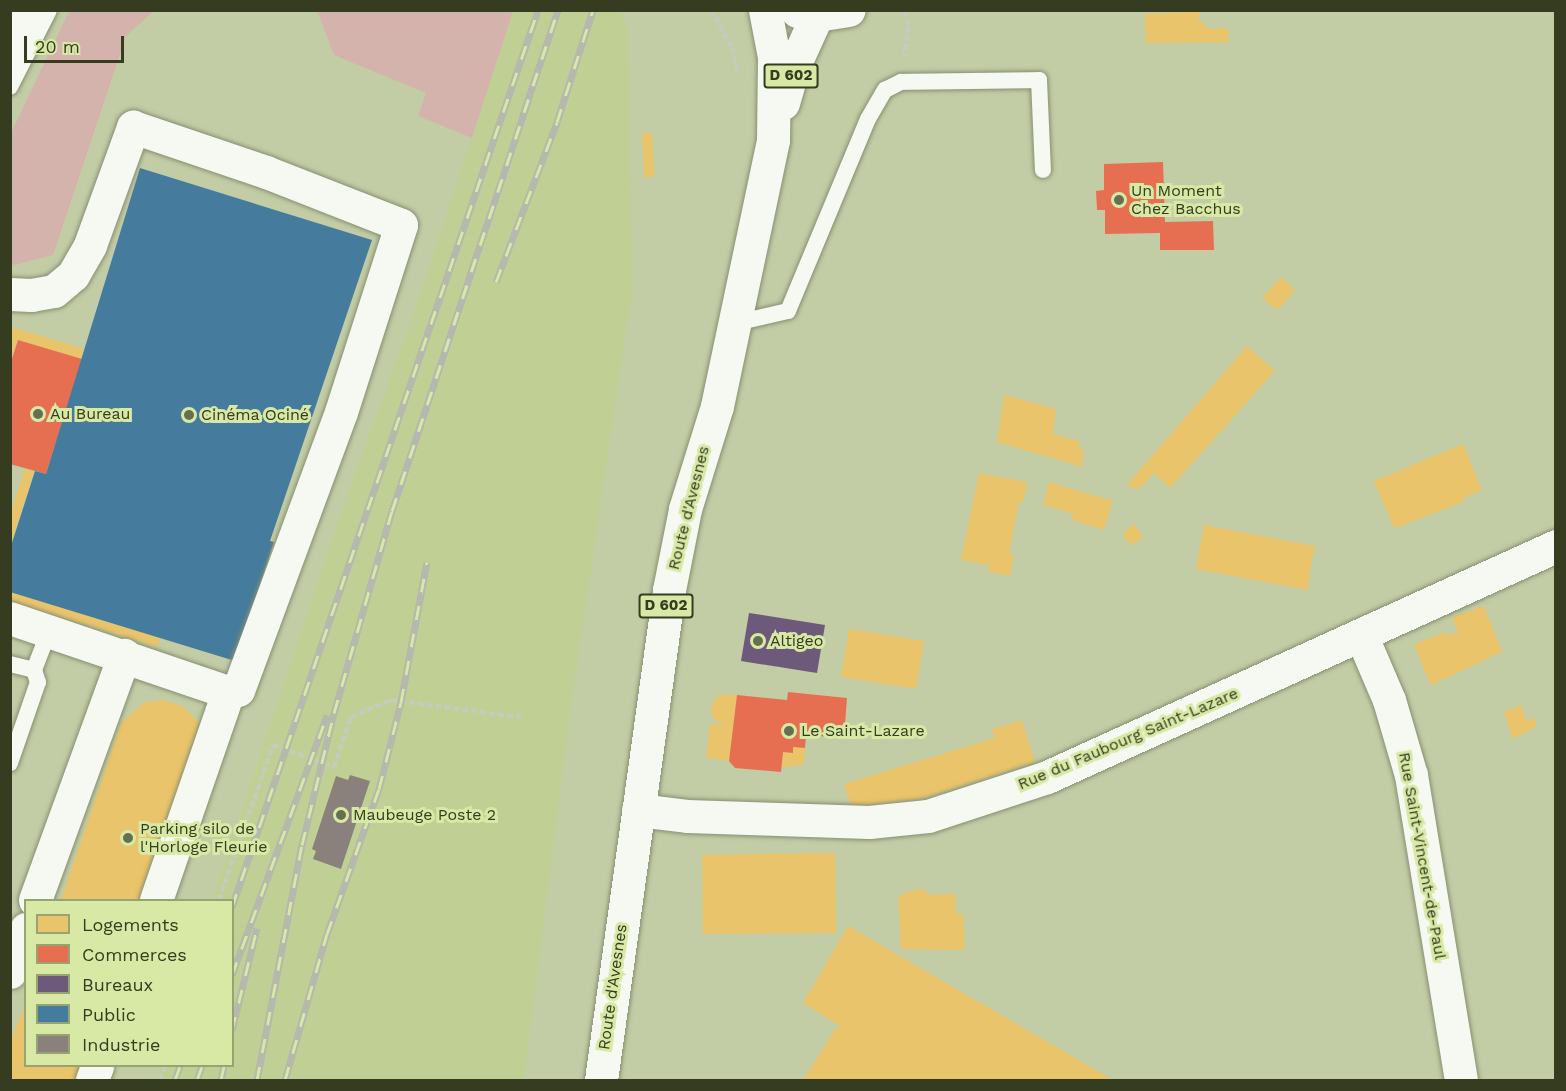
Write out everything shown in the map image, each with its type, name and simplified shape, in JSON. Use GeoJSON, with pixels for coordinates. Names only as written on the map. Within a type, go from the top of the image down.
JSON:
{"type":"FeatureCollection","features":[{"type":"Feature","properties":{"kind":"street"},"geometry":{"type":"LineString","coordinates":[[10,52],[31,10]]}},
{"type":"Feature","properties":{"kind":"street","name":"Route d'Avesnes"},"geometry":{"type":"LineString","coordinates":[[601,1080],[674,567],[736,323],[773,140],[774,57],[765,10]]}},
{"type":"Feature","properties":{"kind":"street","name":"D 602"},"geometry":{"type":"LineString","coordinates":[[773,140],[793,68],[821,12]]}},
{"type":"Feature","properties":{"kind":"street"},"geometry":{"type":"LineString","coordinates":[[10,294],[31,296],[54,291],[73,275],[90,245],[133,127],[266,172],[401,225],[341,412],[238,690],[228,692],[10,618]]}},
{"type":"Feature","properties":{"kind":"street","name":"Rue du Faubourg Saint-Lazare"},"geometry":{"type":"LineString","coordinates":[[638,810],[687,816],[869,822],[928,816],[1040,780],[1362,637],[1556,546]]}},
{"type":"Feature","properties":{"kind":"street","name":"Rue Saint-Vincent-de-Paul"},"geometry":{"type":"LineString","coordinates":[[1362,637],[1389,700],[1411,775],[1461,1080]]}},
{"type":"Feature","properties":{"kind":"street"},"geometry":{"type":"LineString","coordinates":[[35,899],[124,656]]}},
{"type":"Feature","properties":{"kind":"street"},"geometry":{"type":"LineString","coordinates":[[156,899],[228,692]]}},
{"type":"Feature","properties":{"kind":"street"},"geometry":{"type":"LineString","coordinates":[[10,972],[24,934]]}},
{"type":"Feature","properties":{"kind":"lane"},"geometry":{"type":"LineString","coordinates":[[10,87],[49,10]]}},
{"type":"Feature","properties":{"kind":"lane"},"geometry":{"type":"LineString","coordinates":[[736,323],[788,311],[868,118],[885,90],[901,82],[1039,80],[1043,170]]}},
{"type":"Feature","properties":{"kind":"lane"},"geometry":{"type":"LineString","coordinates":[[12,752],[38,682],[34,670],[49,631]]}},
{"type":"Feature","properties":{"kind":"lane"},"geometry":{"type":"LineString","coordinates":[[10,664],[34,670]]}},
{"type":"Feature","properties":{"kind":"path"},"geometry":{"type":"LineString","coordinates":[[711,10],[732,48],[740,81]]}},
{"type":"Feature","properties":{"kind":"path"},"geometry":{"type":"LineString","coordinates":[[219,899],[273,745],[334,767],[351,717],[391,700],[521,717]]}},
{"type":"Feature","properties":{"kind":"shaded area"},"geometry":{"type":"Polygon","coordinates":[[[69,11],[154,11],[126,36],[53,255],[14,265],[10,264],[11,133],[69,11]]]}},
{"type":"Feature","properties":{"kind":"shaded area"},"geometry":{"type":"Polygon","coordinates":[[[317,11],[513,11],[472,138],[418,116],[426,93],[334,55],[317,11]]]}},
{"type":"Feature","properties":{"kind":"shaded area"},"geometry":{"type":"Polygon","coordinates":[[[513,11],[620,11],[628,31],[632,291],[570,715],[524,1080],[156,1080],[161,1067],[234,1067],[234,899],[212,899],[340,516],[418,301],[513,11]]]}},
{"type":"Feature","properties":{"kind":"building: Logements"},"geometry":{"type":"Polygon","coordinates":[[[1200,11],[1199,23],[1205,22],[1205,28],[1228,28],[1228,42],[1146,43],[1145,14],[1200,11]]]}},
{"type":"Feature","properties":{"kind":"building: Logements"},"geometry":{"type":"Polygon","coordinates":[[[642,133],[652,133],[654,177],[644,177],[642,133]]]}},
{"type":"Feature","properties":{"kind":"building: Logements"},"geometry":{"type":"Polygon","coordinates":[[[1281,277],[1295,290],[1279,309],[1274,308],[1262,298],[1281,277]]]}},
{"type":"Feature","properties":{"kind":"building: Logements"},"geometry":{"type":"Polygon","coordinates":[[[12,327],[84,349],[80,359],[18,340],[10,363],[12,327]]]}},
{"type":"Feature","properties":{"kind":"building: Logements"},"geometry":{"type":"Polygon","coordinates":[[[1247,346],[1275,371],[1170,488],[1154,473],[1139,489],[1126,486],[1247,346]]]}},
{"type":"Feature","properties":{"kind":"building: Logements"},"geometry":{"type":"Polygon","coordinates":[[[1004,395],[1056,409],[1053,434],[1080,441],[1078,448],[1084,450],[1082,467],[997,442],[1004,395]]]}},
{"type":"Feature","properties":{"kind":"building: Logements"},"geometry":{"type":"Polygon","coordinates":[[[1463,444],[1482,490],[1463,498],[1464,502],[1394,528],[1374,481],[1463,444]]]}},
{"type":"Feature","properties":{"kind":"building: Logements"},"geometry":{"type":"Polygon","coordinates":[[[25,469],[34,472],[10,547],[10,514],[25,469]]]}},
{"type":"Feature","properties":{"kind":"building: Logements"},"geometry":{"type":"Polygon","coordinates":[[[979,473],[1027,482],[1024,502],[1019,501],[1009,554],[1014,554],[1010,576],[988,572],[989,565],[961,560],[979,473]]]}},
{"type":"Feature","properties":{"kind":"building: Logements"},"geometry":{"type":"Polygon","coordinates":[[[1049,482],[1113,501],[1104,530],[1072,520],[1073,514],[1043,505],[1049,482]]]}},
{"type":"Feature","properties":{"kind":"building: Logements"},"geometry":{"type":"Polygon","coordinates":[[[1134,524],[1143,536],[1132,546],[1122,534],[1134,524]]]}},
{"type":"Feature","properties":{"kind":"building: Logements"},"geometry":{"type":"Polygon","coordinates":[[[1204,525],[1315,546],[1307,590],[1196,569],[1204,525]]]}},
{"type":"Feature","properties":{"kind":"building: Logements"},"geometry":{"type":"Polygon","coordinates":[[[10,592],[161,638],[157,647],[10,601],[10,592]]]}},
{"type":"Feature","properties":{"kind":"building: Logements"},"geometry":{"type":"Polygon","coordinates":[[[1484,606],[1502,652],[1431,685],[1414,645],[1444,632],[1446,636],[1458,632],[1452,617],[1484,606]]]}},
{"type":"Feature","properties":{"kind":"building: Logements"},"geometry":{"type":"Polygon","coordinates":[[[849,629],[924,641],[916,689],[841,677],[849,629]]]}},
{"type":"Feature","properties":{"kind":"building: Logements"},"geometry":{"type":"Polygon","coordinates":[[[719,695],[737,695],[729,761],[706,758],[710,724],[727,726],[715,721],[711,713],[712,703],[719,695]]]}},
{"type":"Feature","properties":{"kind":"building: Logements","name":"Parking silo de l'Horloge Fleurie"},"geometry":{"type":"Polygon","coordinates":[[[164,700],[184,707],[200,724],[150,899],[61,899],[121,723],[145,702],[164,700]]]}},
{"type":"Feature","properties":{"kind":"building: Logements"},"geometry":{"type":"Polygon","coordinates":[[[1521,705],[1527,721],[1535,718],[1537,726],[1513,739],[1504,712],[1521,705]]]}},
{"type":"Feature","properties":{"kind":"building: Logements"},"geometry":{"type":"Polygon","coordinates":[[[1022,720],[1035,762],[921,799],[852,807],[844,784],[995,738],[992,729],[1022,720]]]}},
{"type":"Feature","properties":{"kind":"building: Logements"},"geometry":{"type":"Polygon","coordinates":[[[793,747],[805,748],[804,764],[782,768],[783,752],[793,753],[793,747]]]}},
{"type":"Feature","properties":{"kind":"building: Logements"},"geometry":{"type":"Polygon","coordinates":[[[835,853],[836,933],[703,934],[702,855],[835,853]]]}},
{"type":"Feature","properties":{"kind":"building: Logements"},"geometry":{"type":"Polygon","coordinates":[[[924,889],[929,895],[955,894],[956,914],[963,914],[965,950],[901,949],[898,898],[908,891],[924,889]]]}},
{"type":"Feature","properties":{"kind":"building: Logements"},"geometry":{"type":"Polygon","coordinates":[[[848,926],[1113,1080],[803,1080],[836,1028],[841,1027],[803,1003],[848,926]]]}},
{"type":"Feature","properties":{"kind":"building: Logements"},"geometry":{"type":"Polygon","coordinates":[[[24,1007],[24,1067],[93,1067],[87,1080],[10,1080],[10,1043],[24,1007]]]}},
{"type":"Feature","properties":{"kind":"building: Commerces"},"geometry":{"type":"Polygon","coordinates":[[[1163,162],[1165,222],[1213,221],[1214,250],[1160,250],[1160,233],[1105,234],[1105,210],[1097,210],[1096,191],[1104,190],[1104,164],[1163,162]]]}},
{"type":"Feature","properties":{"kind":"building: Commerces","name":"Au Bureau"},"geometry":{"type":"Polygon","coordinates":[[[18,340],[82,359],[46,474],[10,464],[10,365],[18,340]]]}},
{"type":"Feature","properties":{"kind":"building: Commerces","name":"Le Saint-Lazare"},"geometry":{"type":"Polygon","coordinates":[[[788,692],[847,698],[844,738],[806,735],[805,748],[793,747],[793,753],[783,752],[781,772],[735,768],[729,761],[737,695],[787,700],[788,692]]]}},
{"type":"Feature","properties":{"kind":"building: Bureaux"},"geometry":{"type":"Polygon","coordinates":[[[749,613],[825,625],[817,673],[741,661],[749,613]]]}},
{"type":"Feature","properties":{"kind":"building: Public","name":"Cinéma Ociné"},"geometry":{"type":"Polygon","coordinates":[[[140,168],[372,240],[270,541],[274,542],[235,661],[10,592],[10,549],[35,471],[46,474],[140,168]]]}},
{"type":"Feature","properties":{"kind":"building: Industrie","name":"Maubeuge Poste 2"},"geometry":{"type":"Polygon","coordinates":[[[350,775],[370,781],[341,869],[313,859],[316,851],[312,849],[336,776],[348,780],[350,775]]]}},
{"type":"Feature","properties":{"kind":"railway"},"geometry":{"type":"LineString","coordinates":[[234,901],[538,10]]}},
{"type":"Feature","properties":{"kind":"railway"},"geometry":{"type":"LineString","coordinates":[[257,1080],[302,845],[334,713],[392,511],[558,10]]}},
{"type":"Feature","properties":{"kind":"railway"},"geometry":{"type":"LineString","coordinates":[[496,282],[557,122],[593,10]]}},
{"type":"Feature","properties":{"kind":"railway"},"geometry":{"type":"LineString","coordinates":[[285,1080],[327,934],[379,789],[401,702],[427,562]]}},
{"type":"Feature","properties":{"kind":"railway"},"geometry":{"type":"LineString","coordinates":[[234,970],[327,715]]}},
{"type":"Feature","properties":{"kind":"railway"},"geometry":{"type":"LineString","coordinates":[[234,1022],[257,928]]}},
{"type":"Feature","properties":{"kind":"railway"},"geometry":{"type":"LineString","coordinates":[[175,1080],[180,1067]]}},
{"type":"Feature","properties":{"kind":"railway"},"geometry":{"type":"LineString","coordinates":[[197,1080],[202,1067]]}},
{"type":"Feature","properties":{"kind":"railway"},"geometry":{"type":"LineString","coordinates":[[221,1080],[224,1067]]}},
{"type":"Feature","properties":{"kind":"place","name":"Un Moment Chez Bacchus"},"geometry":{"type":"Point","coordinates":[1119,200]}},
{"type":"Feature","properties":{"kind":"place","name":"Au Bureau"},"geometry":{"type":"Point","coordinates":[38,414]}},
{"type":"Feature","properties":{"kind":"place","name":"Cinéma Ociné"},"geometry":{"type":"Point","coordinates":[189,415]}},
{"type":"Feature","properties":{"kind":"place","name":"Altigeo"},"geometry":{"type":"Point","coordinates":[758,641]}},
{"type":"Feature","properties":{"kind":"place","name":"Le Saint-Lazare"},"geometry":{"type":"Point","coordinates":[789,731]}},
{"type":"Feature","properties":{"kind":"place","name":"Maubeuge Poste 2"},"geometry":{"type":"Point","coordinates":[341,815]}},
{"type":"Feature","properties":{"kind":"place","name":"Parking silo de l'Horloge Fleurie"},"geometry":{"type":"Point","coordinates":[128,838]}}]}
